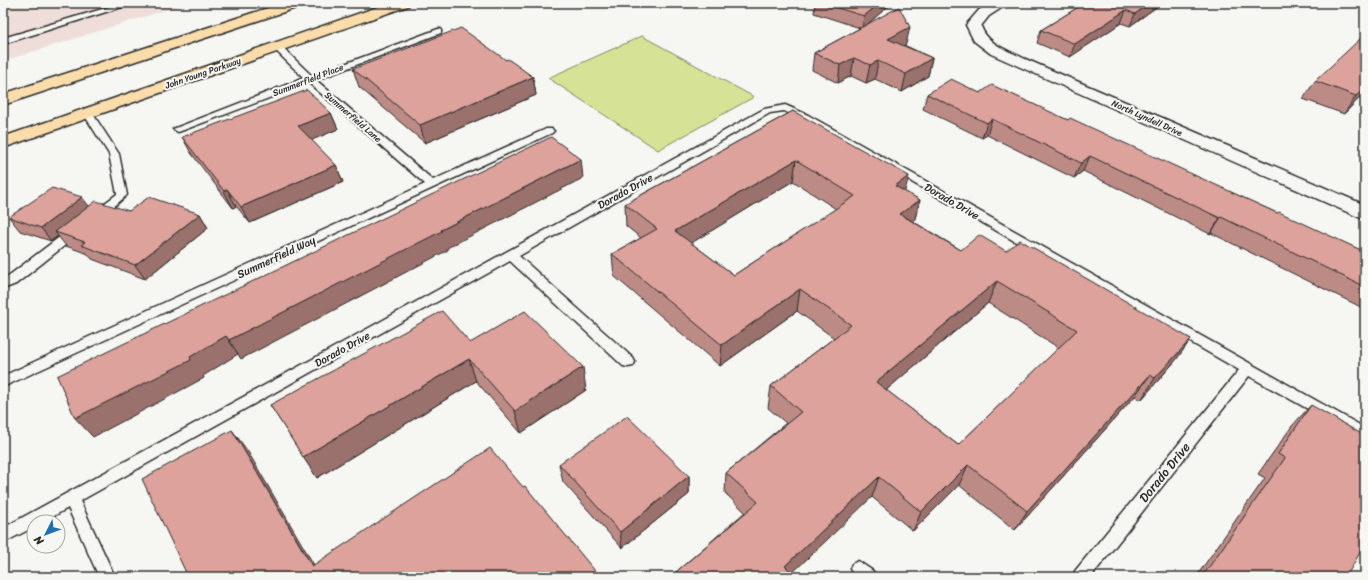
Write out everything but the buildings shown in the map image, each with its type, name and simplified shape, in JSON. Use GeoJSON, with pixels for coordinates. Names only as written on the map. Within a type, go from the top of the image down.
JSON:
{"type":"FeatureCollection","features":[{"type":"Feature","properties":{"kind":"highway"},"geometry":{"type":"LineString","coordinates":[[3,100],[297,3]]}},
{"type":"Feature","properties":{"kind":"highway","name":"John Young Parkway"},"geometry":{"type":"LineString","coordinates":[[3,143],[403,3]]}},
{"type":"Feature","properties":{"kind":"street","name":"North Lyndell Drive"},"geometry":{"type":"LineString","coordinates":[[1002,3],[984,13],[973,25],[975,34],[986,45],[1017,61],[1365,213]]}},
{"type":"Feature","properties":{"kind":"lane"},"geometry":{"type":"LineString","coordinates":[[3,41],[131,3]]}},
{"type":"Feature","properties":{"kind":"lane","name":"Summerfield Place"},"geometry":{"type":"LineString","coordinates":[[178,129],[438,31]]}},
{"type":"Feature","properties":{"kind":"lane","name":"Summerfield Lane"},"geometry":{"type":"LineString","coordinates":[[277,47],[310,79],[432,186]]}},
{"type":"Feature","properties":{"kind":"lane","name":"Dorado Drive"},"geometry":{"type":"LineString","coordinates":[[3,536],[511,255],[767,111],[785,108],[805,117],[1365,435]]}},
{"type":"Feature","properties":{"kind":"lane"},"geometry":{"type":"LineString","coordinates":[[3,285],[12,281],[122,195],[114,154],[88,113]]}},
{"type":"Feature","properties":{"kind":"lane","name":"Summerfield Way"},"geometry":{"type":"LineString","coordinates":[[3,382],[549,131]]}},
{"type":"Feature","properties":{"kind":"lane"},"geometry":{"type":"LineString","coordinates":[[511,255],[628,362]]}},
{"type":"Feature","properties":{"kind":"lane","name":"Dorado Drive"},"geometry":{"type":"LineString","coordinates":[[1081,577],[1247,369]]}},
{"type":"Feature","properties":{"kind":"lane"},"geometry":{"type":"LineString","coordinates":[[72,498],[107,577]]}},
{"type":"Feature","properties":{"kind":"shaded area"},"geometry":{"type":"Polygon","coordinates":[[[3,3],[188,3],[3,61],[3,3]]]}},
{"type":"Feature","properties":{"kind":"green space"},"geometry":{"type":"Polygon","coordinates":[[[642,36],[754,97],[658,150],[548,78],[642,36]]]}}]}
